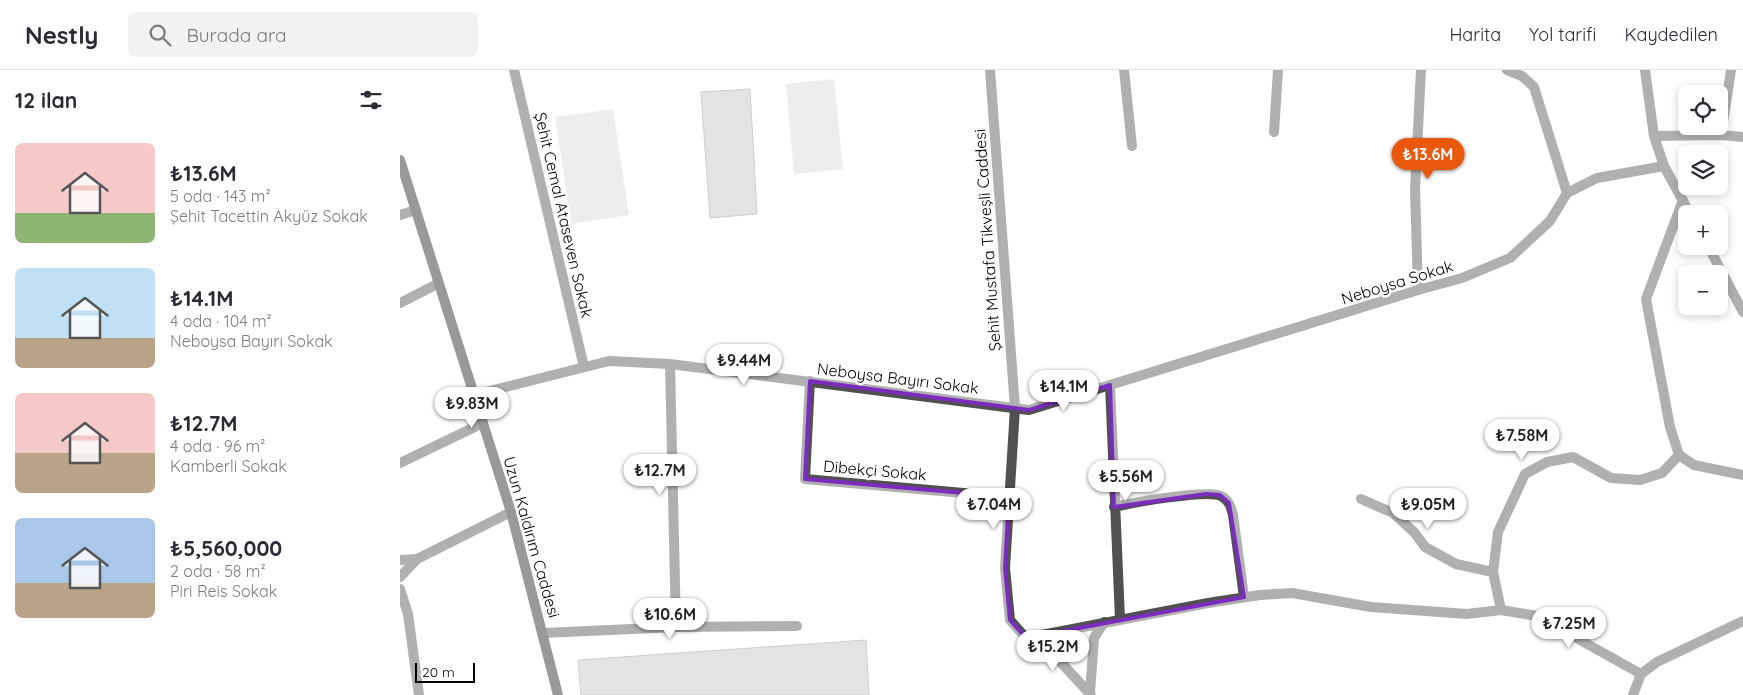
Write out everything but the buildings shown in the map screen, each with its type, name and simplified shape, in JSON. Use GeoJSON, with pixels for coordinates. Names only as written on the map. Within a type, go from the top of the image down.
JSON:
{"type":"FeatureCollection","features":[{"type":"Feature","properties":{"kind":"main road","name":"Uzun Kaldırım Caddesi"},"geometry":{"type":"LineString","coordinates":[[400,160],[511,512],[558,695]]}},
{"type":"Feature","properties":{"kind":"street","name":"Şehit Cemal Ataseven Sokak"},"geometry":{"type":"LineString","coordinates":[[514,70],[584,367]]}},
{"type":"Feature","properties":{"kind":"street","name":"Şehit Mustafa Tikveşli Caddesi"},"geometry":{"type":"LineString","coordinates":[[990,70],[1015,408],[1005,568],[1010,620],[1026,638],[1055,656],[1090,694]]}},
{"type":"Feature","properties":{"kind":"street"},"geometry":{"type":"LineString","coordinates":[[1124,70],[1132,146]]}},
{"type":"Feature","properties":{"kind":"street"},"geometry":{"type":"LineString","coordinates":[[1274,132],[1278,70]]}},
{"type":"Feature","properties":{"kind":"street"},"geometry":{"type":"LineString","coordinates":[[1418,290],[1415,189],[1421,70]]}},
{"type":"Feature","properties":{"kind":"street"},"geometry":{"type":"LineString","coordinates":[[1507,70],[1522,76],[1534,87],[1567,193],[1597,178],[1664,166]]}},
{"type":"Feature","properties":{"kind":"street"},"geometry":{"type":"LineString","coordinates":[[1645,70],[1654,136],[1664,166],[1685,205]]}},
{"type":"Feature","properties":{"kind":"street"},"geometry":{"type":"LineString","coordinates":[[1728,90],[1731,70]]}},
{"type":"Feature","properties":{"kind":"street"},"geometry":{"type":"LineString","coordinates":[[1654,136],[1721,135],[1743,138]]}},
{"type":"Feature","properties":{"kind":"street","name":"Neboysa Sokak"},"geometry":{"type":"LineString","coordinates":[[1110,385],[1462,278],[1510,258],[1550,221],[1567,193]]}},
{"type":"Feature","properties":{"kind":"street"},"geometry":{"type":"LineString","coordinates":[[1682,200],[1646,299],[1670,427],[1679,455],[1694,465],[1743,475]]}},
{"type":"Feature","properties":{"kind":"street"},"geometry":{"type":"LineString","coordinates":[[400,215],[416,210]]}},
{"type":"Feature","properties":{"kind":"street"},"geometry":{"type":"LineString","coordinates":[[1713,255],[1743,312]]}},
{"type":"Feature","properties":{"kind":"street"},"geometry":{"type":"LineString","coordinates":[[400,303],[439,283]]}},
{"type":"Feature","properties":{"kind":"street","name":"Neboysa Bayırı Sokak"},"geometry":{"type":"LineString","coordinates":[[474,394],[609,361],[670,364],[1030,410],[1110,385]]}},
{"type":"Feature","properties":{"kind":"street"},"geometry":{"type":"LineString","coordinates":[[670,364],[676,627]]}},
{"type":"Feature","properties":{"kind":"street","name":"Dibekçi Sokak"},"geometry":{"type":"LineString","coordinates":[[810,381],[805,479],[1009,497]]}},
{"type":"Feature","properties":{"kind":"street"},"geometry":{"type":"LineString","coordinates":[[1110,385],[1120,619]]}},
{"type":"Feature","properties":{"kind":"street"},"geometry":{"type":"LineString","coordinates":[[400,463],[483,423]]}},
{"type":"Feature","properties":{"kind":"street"},"geometry":{"type":"LineString","coordinates":[[1501,610],[1493,572],[1498,532],[1525,474],[1547,462],[1572,456],[1611,478],[1640,480],[1662,473],[1679,455]]}},
{"type":"Feature","properties":{"kind":"street"},"geometry":{"type":"LineString","coordinates":[[1114,507],[1136,502],[1197,495],[1220,495],[1229,503],[1233,514],[1244,597]]}},
{"type":"Feature","properties":{"kind":"street"},"geometry":{"type":"LineString","coordinates":[[1361,499],[1393,513],[1414,532],[1426,547],[1456,564],[1493,572]]}},
{"type":"Feature","properties":{"kind":"street"},"geometry":{"type":"LineString","coordinates":[[400,577],[417,559],[511,512]]}},
{"type":"Feature","properties":{"kind":"street"},"geometry":{"type":"LineString","coordinates":[[400,560],[417,559]]}},
{"type":"Feature","properties":{"kind":"street"},"geometry":{"type":"LineString","coordinates":[[400,589],[419,695]]}},
{"type":"Feature","properties":{"kind":"street"},"geometry":{"type":"LineString","coordinates":[[1026,638],[1244,597],[1292,593],[1381,608],[1467,614],[1501,610],[1537,616],[1641,674]]}},
{"type":"Feature","properties":{"kind":"street"},"geometry":{"type":"LineString","coordinates":[[1633,695],[1641,674],[1657,662],[1743,621]]}},
{"type":"Feature","properties":{"kind":"street"},"geometry":{"type":"LineString","coordinates":[[1090,694],[1094,638],[1104,622]]}},
{"type":"Feature","properties":{"kind":"street"},"geometry":{"type":"LineString","coordinates":[[543,634],[676,627],[796,626]]}},
{"type":"Feature","properties":{"kind":"highlighted area"},"geometry":{"type":"Polygon","coordinates":[[[810,381],[1029,410],[1110,385],[1114,507],[1206,494],[1220,495],[1229,503],[1244,597],[1026,638],[1010,620],[1005,568],[1009,497],[805,479],[810,381]]]}},
{"type":"Feature","properties":{"kind":"shaded area"},"geometry":{"type":"Polygon","coordinates":[[[834,79],[843,169],[794,174],[786,84],[834,79]]]}},
{"type":"Feature","properties":{"kind":"shaded area"},"geometry":{"type":"Polygon","coordinates":[[[613,109],[629,215],[571,224],[555,117],[613,109]]]}}]}
